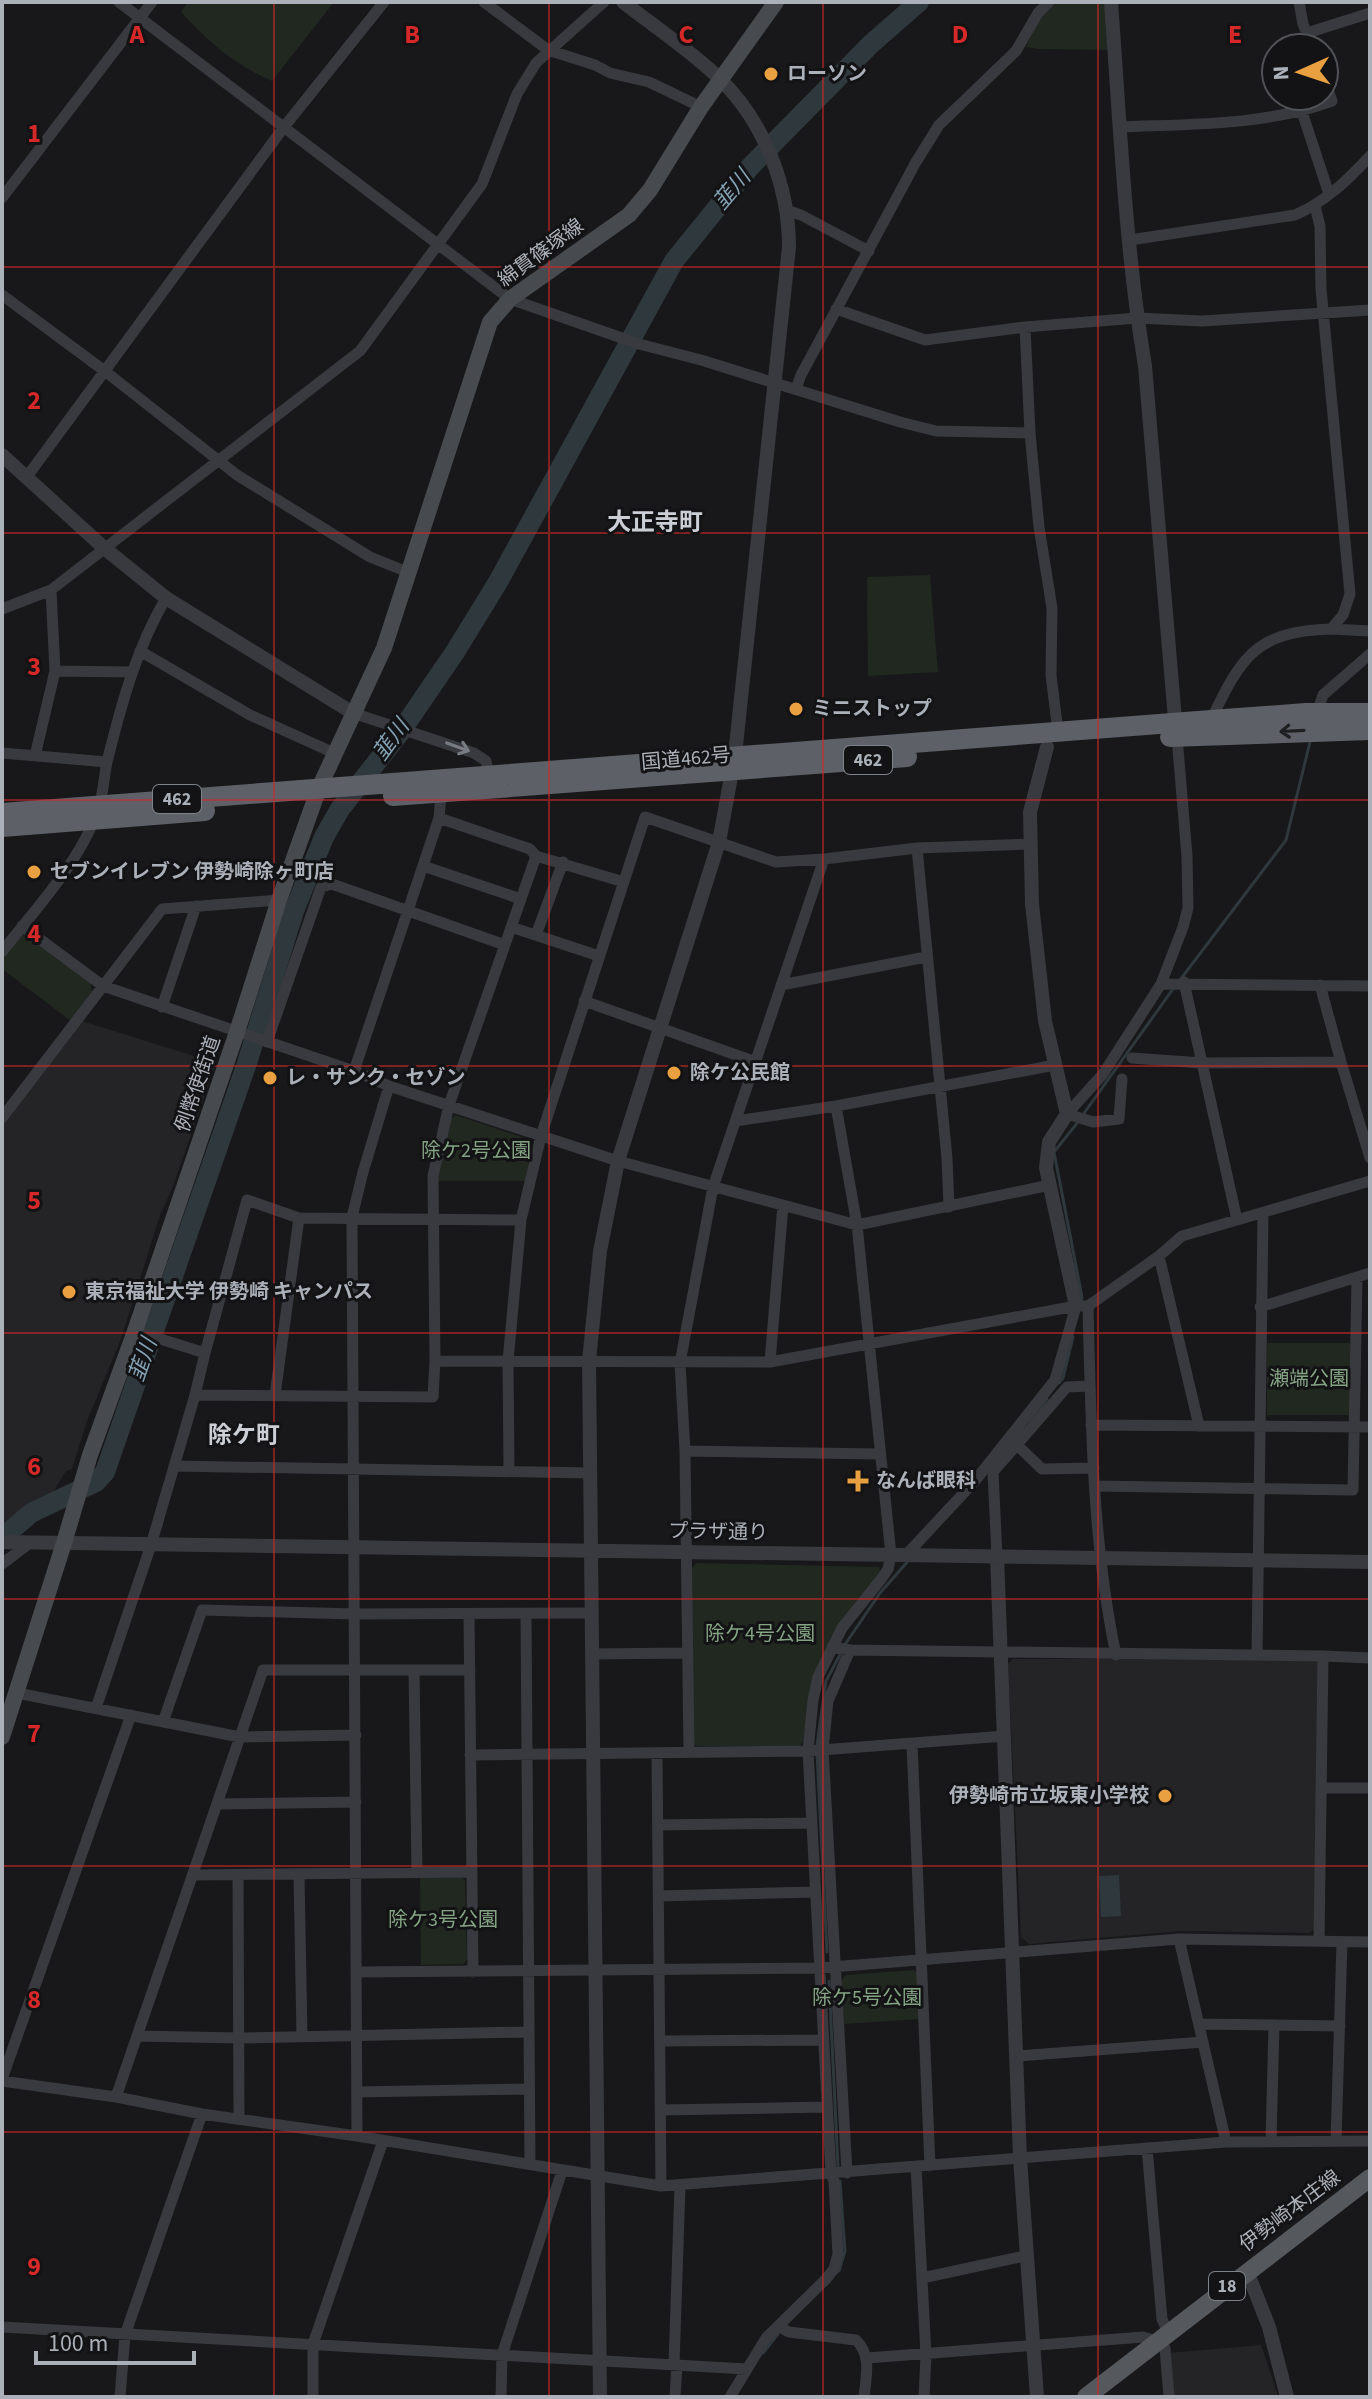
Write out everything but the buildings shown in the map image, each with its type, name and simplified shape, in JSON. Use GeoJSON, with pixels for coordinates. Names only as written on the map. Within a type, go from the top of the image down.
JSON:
{"type":"FeatureCollection","features":[{"type":"Feature","properties":{"kind":"highway","name":"国道462号"},"geometry":{"type":"LineString","coordinates":[[1176,731],[1211,720],[1370,713]]}},
{"type":"Feature","properties":{"kind":"highway","name":"国道462号"},"geometry":{"type":"LineString","coordinates":[[358,792],[441,794],[732,764],[1176,731],[1370,730]]}},
{"type":"Feature","properties":{"kind":"highway","name":"国道462号"},"geometry":{"type":"LineString","coordinates":[[2,827],[96,813],[358,792],[489,775],[732,764]]}},
{"type":"Feature","properties":{"kind":"highway","name":"国道462号"},"geometry":{"type":"LineString","coordinates":[[2,813],[96,813]]}},
{"type":"Feature","properties":{"kind":"main road","name":"綿貫篠塚線"},"geometry":{"type":"LineString","coordinates":[[353,713],[384,648],[490,322],[510,299],[629,215],[650,190],[701,107],[776,2]]}},
{"type":"Feature","properties":{"kind":"main road","name":"例幣使街道"},"geometry":{"type":"LineString","coordinates":[[64,1543],[85,1470],[237,1032],[279,900],[316,795],[353,713]]}},
{"type":"Feature","properties":{"kind":"main road"},"geometry":{"type":"LineString","coordinates":[[2,1737],[64,1543]]}},
{"type":"Feature","properties":{"kind":"main road","name":"伊勢崎本庄線"},"geometry":{"type":"LineString","coordinates":[[1086,2397],[1370,2178]]}},
{"type":"Feature","properties":{"kind":"street"},"geometry":{"type":"LineString","coordinates":[[119,2],[510,299],[639,344],[900,422],[936,431],[1030,433]]}},
{"type":"Feature","properties":{"kind":"street"},"geometry":{"type":"LineString","coordinates":[[2,198],[152,2]]}},
{"type":"Feature","properties":{"kind":"street"},"geometry":{"type":"LineString","coordinates":[[26,478],[284,127],[384,2]]}},
{"type":"Feature","properties":{"kind":"street"},"geometry":{"type":"LineString","coordinates":[[484,2],[548,50],[610,73],[649,82],[701,107]]}},
{"type":"Feature","properties":{"kind":"street"},"geometry":{"type":"LineString","coordinates":[[2,609],[51,590],[360,351],[482,184],[517,94],[536,63],[604,2]]}},
{"type":"Feature","properties":{"kind":"street"},"geometry":{"type":"LineString","coordinates":[[600,2397],[589,1361],[600,1251],[618,1161],[719,842],[732,764],[789,260],[786,210],[772,158],[742,106],[720,79],[623,2]]}},
{"type":"Feature","properties":{"kind":"street"},"geometry":{"type":"LineString","coordinates":[[796,389],[836,309],[939,125],[1016,51],[1038,13],[1049,2]]}},
{"type":"Feature","properties":{"kind":"street"},"geometry":{"type":"LineString","coordinates":[[1111,2],[1187,856],[1188,908],[1161,984],[1103,1074],[1067,1114],[1049,1142],[1046,1168],[1082,1306],[1101,1557],[1106,1606],[1116,1655]]}},
{"type":"Feature","properties":{"kind":"street"},"geometry":{"type":"LineString","coordinates":[[1299,2],[1307,32]]}},
{"type":"Feature","properties":{"kind":"street"},"geometry":{"type":"LineString","coordinates":[[1310,32],[1370,13]]}},
{"type":"Feature","properties":{"kind":"street"},"geometry":{"type":"LineString","coordinates":[[1120,127],[1237,122],[1302,112],[1329,194]]}},
{"type":"Feature","properties":{"kind":"street"},"geometry":{"type":"LineString","coordinates":[[1130,240],[1295,215],[1315,206],[1351,177],[1370,156]]}},
{"type":"Feature","properties":{"kind":"street"},"geometry":{"type":"LineString","coordinates":[[1315,206],[1320,226],[1321,289],[1350,594],[1343,615],[1331,629]]}},
{"type":"Feature","properties":{"kind":"street"},"geometry":{"type":"LineString","coordinates":[[786,210],[869,251]]}},
{"type":"Feature","properties":{"kind":"street"},"geometry":{"type":"LineString","coordinates":[[2,295],[237,475],[370,557],[410,573]]}},
{"type":"Feature","properties":{"kind":"street"},"geometry":{"type":"LineString","coordinates":[[836,309],[925,340],[1025,327],[1137,318],[1202,321],[1370,310]]}},
{"type":"Feature","properties":{"kind":"street"},"geometry":{"type":"LineString","coordinates":[[1025,327],[1030,433],[1039,527],[1052,608],[1053,740],[1030,812],[1032,904],[1045,1021],[1067,1114]]}},
{"type":"Feature","properties":{"kind":"street"},"geometry":{"type":"LineString","coordinates":[[2,455],[103,547],[166,598],[353,713],[474,753],[486,761],[489,775]]}},
{"type":"Feature","properties":{"kind":"street"},"geometry":{"type":"LineString","coordinates":[[35,756],[55,671],[51,590]]}},
{"type":"Feature","properties":{"kind":"street"},"geometry":{"type":"LineString","coordinates":[[2,952],[83,845],[96,813],[132,672],[151,624],[166,598]]}},
{"type":"Feature","properties":{"kind":"street"},"geometry":{"type":"LineString","coordinates":[[1211,720],[1235,672],[1254,651],[1296,630],[1370,631]]}},
{"type":"Feature","properties":{"kind":"street"},"geometry":{"type":"LineString","coordinates":[[140,651],[250,715],[334,753]]}},
{"type":"Feature","properties":{"kind":"street"},"geometry":{"type":"LineString","coordinates":[[1317,713],[1323,695],[1370,654]]}},
{"type":"Feature","properties":{"kind":"street"},"geometry":{"type":"LineString","coordinates":[[55,671],[132,672]]}},
{"type":"Feature","properties":{"kind":"street"},"geometry":{"type":"LineString","coordinates":[[2,753],[107,762]]}},
{"type":"Feature","properties":{"kind":"street"},"geometry":{"type":"LineString","coordinates":[[354,1071],[439,818],[441,794]]}},
{"type":"Feature","properties":{"kind":"street"},"geometry":{"type":"LineString","coordinates":[[509,1470],[508,1361],[521,1220],[541,1136],[645,817],[776,862],[917,848],[1029,844]]}},
{"type":"Feature","properties":{"kind":"street"},"geometry":{"type":"LineString","coordinates":[[439,818],[530,849],[536,856],[624,882]]}},
{"type":"Feature","properties":{"kind":"street"},"geometry":{"type":"LineString","coordinates":[[917,848],[949,1207]]}},
{"type":"Feature","properties":{"kind":"street"},"geometry":{"type":"LineString","coordinates":[[195,1395],[433,1397],[433,1176],[449,1105],[536,856]]}},
{"type":"Feature","properties":{"kind":"street"},"geometry":{"type":"LineString","coordinates":[[689,1751],[685,1451],[680,1363],[713,1187],[824,859]]}},
{"type":"Feature","properties":{"kind":"street"},"geometry":{"type":"LineString","coordinates":[[536,935],[563,862]]}},
{"type":"Feature","properties":{"kind":"street"},"geometry":{"type":"LineString","coordinates":[[423,866],[521,899]]}},
{"type":"Feature","properties":{"kind":"street"},"geometry":{"type":"LineString","coordinates":[[267,1042],[321,887],[332,884],[505,945]]}},
{"type":"Feature","properties":{"kind":"street"},"geometry":{"type":"LineString","coordinates":[[3,1116],[162,909],[279,900]]}},
{"type":"Feature","properties":{"kind":"street"},"geometry":{"type":"LineString","coordinates":[[162,1007],[196,906]]}},
{"type":"Feature","properties":{"kind":"street"},"geometry":{"type":"LineString","coordinates":[[22,926],[103,986],[354,1071],[389,1086],[618,1161],[857,1225],[1050,1185]]}},
{"type":"Feature","properties":{"kind":"street"},"geometry":{"type":"LineString","coordinates":[[511,927],[599,956]]}},
{"type":"Feature","properties":{"kind":"street"},"geometry":{"type":"LineString","coordinates":[[781,985],[926,957]]}},
{"type":"Feature","properties":{"kind":"street"},"geometry":{"type":"LineString","coordinates":[[1184,982],[1237,1220]]}},
{"type":"Feature","properties":{"kind":"street"},"geometry":{"type":"LineString","coordinates":[[1161,984],[1370,986]]}},
{"type":"Feature","properties":{"kind":"street"},"geometry":{"type":"LineString","coordinates":[[1320,985],[1370,1158]]}},
{"type":"Feature","properties":{"kind":"street"},"geometry":{"type":"LineString","coordinates":[[584,1001],[756,1062]]}},
{"type":"Feature","properties":{"kind":"street"},"geometry":{"type":"LineString","coordinates":[[1132,1058],[1202,1063],[1341,1062]]}},
{"type":"Feature","properties":{"kind":"street"},"geometry":{"type":"LineString","coordinates":[[736,1121],[836,1106],[1055,1065]]}},
{"type":"Feature","properties":{"kind":"street"},"geometry":{"type":"LineString","coordinates":[[1067,1114],[1093,1122],[1119,1119],[1122,1079]]}},
{"type":"Feature","properties":{"kind":"street"},"geometry":{"type":"LineString","coordinates":[[357,2136],[352,1217],[389,1086]]}},
{"type":"Feature","properties":{"kind":"street"},"geometry":{"type":"LineString","coordinates":[[836,1106],[857,1225],[879,1454],[899,1555]]}},
{"type":"Feature","properties":{"kind":"street"},"geometry":{"type":"LineString","coordinates":[[435,1361],[770,1362],[1082,1306],[1159,1256],[1182,1236],[1370,1181]]}},
{"type":"Feature","properties":{"kind":"street"},"geometry":{"type":"LineString","coordinates":[[96,1708],[151,1545],[247,1200],[299,1218],[521,1220]]}},
{"type":"Feature","properties":{"kind":"street"},"geometry":{"type":"LineString","coordinates":[[770,1362],[783,1205]]}},
{"type":"Feature","properties":{"kind":"street"},"geometry":{"type":"LineString","coordinates":[[1257,1655],[1263,1213]]}},
{"type":"Feature","properties":{"kind":"street"},"geometry":{"type":"LineString","coordinates":[[275,1395],[299,1218]]}},
{"type":"Feature","properties":{"kind":"street"},"geometry":{"type":"LineString","coordinates":[[1159,1256],[1199,1426]]}},
{"type":"Feature","properties":{"kind":"street"},"geometry":{"type":"LineString","coordinates":[[1260,1307],[1370,1273]]}},
{"type":"Feature","properties":{"kind":"street"},"geometry":{"type":"LineString","coordinates":[[1096,1486],[1353,1490],[1357,1277]]}},
{"type":"Feature","properties":{"kind":"street"},"geometry":{"type":"LineString","coordinates":[[730,2397],[766,2338],[826,2279],[838,2262],[808,1751],[818,1677],[842,1628],[899,1555],[974,1482],[1055,1380],[1082,1306]]}},
{"type":"Feature","properties":{"kind":"street"},"geometry":{"type":"LineString","coordinates":[[135,1331],[205,1353]]}},
{"type":"Feature","properties":{"kind":"street"},"geometry":{"type":"LineString","coordinates":[[1037,2397],[1020,2158],[993,1472],[1067,1387],[1090,1386]]}},
{"type":"Feature","properties":{"kind":"street"},"geometry":{"type":"LineString","coordinates":[[1091,1425],[1370,1427]]}},
{"type":"Feature","properties":{"kind":"street"},"geometry":{"type":"LineString","coordinates":[[1017,1445],[1042,1469],[1094,1468]]}},
{"type":"Feature","properties":{"kind":"street"},"geometry":{"type":"LineString","coordinates":[[685,1451],[879,1454]]}},
{"type":"Feature","properties":{"kind":"street"},"geometry":{"type":"LineString","coordinates":[[174,1466],[590,1473]]}},
{"type":"Feature","properties":{"kind":"street","name":"プラザ通り"},"geometry":{"type":"LineString","coordinates":[[7,1542],[1370,1562]]}},
{"type":"Feature","properties":{"kind":"street"},"geometry":{"type":"LineString","coordinates":[[2,1564],[31,1542]]}},
{"type":"Feature","properties":{"kind":"street"},"geometry":{"type":"LineString","coordinates":[[163,1722],[202,1610],[355,1614],[591,1613]]}},
{"type":"Feature","properties":{"kind":"street"},"geometry":{"type":"LineString","coordinates":[[469,1614],[473,1972]]}},
{"type":"Feature","properties":{"kind":"street"},"geometry":{"type":"LineString","coordinates":[[526,1614],[530,2164]]}},
{"type":"Feature","properties":{"kind":"street"},"geometry":{"type":"LineString","coordinates":[[832,1647],[850,1650],[1370,1658]]}},
{"type":"Feature","properties":{"kind":"street"},"geometry":{"type":"LineString","coordinates":[[847,2173],[823,1749],[828,1701],[850,1650]]}},
{"type":"Feature","properties":{"kind":"street"},"geometry":{"type":"LineString","coordinates":[[591,1654],[688,1653]]}},
{"type":"Feature","properties":{"kind":"street"},"geometry":{"type":"LineString","coordinates":[[1319,1941],[1323,1656]]}},
{"type":"Feature","properties":{"kind":"street"},"geometry":{"type":"LineString","coordinates":[[116,2097],[263,1670],[470,1670]]}},
{"type":"Feature","properties":{"kind":"street"},"geometry":{"type":"LineString","coordinates":[[414,1670],[417,1873]]}},
{"type":"Feature","properties":{"kind":"street"},"geometry":{"type":"LineString","coordinates":[[17,1693],[240,1737],[356,1735]]}},
{"type":"Feature","properties":{"kind":"street"},"geometry":{"type":"LineString","coordinates":[[131,1715],[2,2080],[661,2186],[1226,2142],[1370,2141]]}},
{"type":"Feature","properties":{"kind":"street"},"geometry":{"type":"LineString","coordinates":[[470,1755],[808,1751],[1005,1736]]}},
{"type":"Feature","properties":{"kind":"street"},"geometry":{"type":"LineString","coordinates":[[912,1744],[930,2166]]}},
{"type":"Feature","properties":{"kind":"street"},"geometry":{"type":"LineString","coordinates":[[657,1754],[661,2186]]}},
{"type":"Feature","properties":{"kind":"street"},"geometry":{"type":"LineString","coordinates":[[1321,1788],[1370,1788]]}},
{"type":"Feature","properties":{"kind":"street"},"geometry":{"type":"LineString","coordinates":[[217,1804],[356,1802]]}},
{"type":"Feature","properties":{"kind":"street"},"geometry":{"type":"LineString","coordinates":[[658,1825],[812,1823]]}},
{"type":"Feature","properties":{"kind":"street"},"geometry":{"type":"LineString","coordinates":[[194,1875],[470,1872]]}},
{"type":"Feature","properties":{"kind":"street"},"geometry":{"type":"LineString","coordinates":[[238,1875],[239,2119]]}},
{"type":"Feature","properties":{"kind":"street"},"geometry":{"type":"LineString","coordinates":[[299,1875],[302,2036]]}},
{"type":"Feature","properties":{"kind":"street"},"geometry":{"type":"LineString","coordinates":[[659,1896],[815,1892]]}},
{"type":"Feature","properties":{"kind":"street"},"geometry":{"type":"LineString","coordinates":[[1179,1939],[1226,2142]]}},
{"type":"Feature","properties":{"kind":"street"},"geometry":{"type":"LineString","coordinates":[[356,1972],[819,1968],[1179,1939],[1370,1942]]}},
{"type":"Feature","properties":{"kind":"street"},"geometry":{"type":"LineString","coordinates":[[1336,2141],[1342,1942]]}},
{"type":"Feature","properties":{"kind":"street"},"geometry":{"type":"LineString","coordinates":[[1199,2024],[1340,2026]]}},
{"type":"Feature","properties":{"kind":"street"},"geometry":{"type":"LineString","coordinates":[[1271,2141],[1274,2025]]}},
{"type":"Feature","properties":{"kind":"street"},"geometry":{"type":"LineString","coordinates":[[137,2036],[239,2038],[528,2032]]}},
{"type":"Feature","properties":{"kind":"street"},"geometry":{"type":"LineString","coordinates":[[660,2041],[824,2040]]}},
{"type":"Feature","properties":{"kind":"street"},"geometry":{"type":"LineString","coordinates":[[1018,2056],[1203,2042]]}},
{"type":"Feature","properties":{"kind":"street"},"geometry":{"type":"LineString","coordinates":[[357,2092],[529,2089]]}},
{"type":"Feature","properties":{"kind":"street"},"geometry":{"type":"LineString","coordinates":[[661,2110],[827,2107]]}},
{"type":"Feature","properties":{"kind":"street"},"geometry":{"type":"LineString","coordinates":[[120,2397],[125,2335],[202,2114]]}},
{"type":"Feature","properties":{"kind":"street"},"geometry":{"type":"LineString","coordinates":[[313,2397],[313,2344],[383,2141]]}},
{"type":"Feature","properties":{"kind":"street"},"geometry":{"type":"LineString","coordinates":[[1147,2148],[1169,2397]]}},
{"type":"Feature","properties":{"kind":"street"},"geometry":{"type":"LineString","coordinates":[[916,2167],[926,2355],[924,2397]]}},
{"type":"Feature","properties":{"kind":"street"},"geometry":{"type":"LineString","coordinates":[[501,2397],[502,2355],[562,2171]]}},
{"type":"Feature","properties":{"kind":"street"},"geometry":{"type":"LineString","coordinates":[[675,2397],[680,2186]]}},
{"type":"Feature","properties":{"kind":"street"},"geometry":{"type":"LineString","coordinates":[[922,2278],[1025,2256]]}},
{"type":"Feature","properties":{"kind":"street"},"geometry":{"type":"LineString","coordinates":[[1247,2271],[1269,2327],[1287,2397]]}},
{"type":"Feature","properties":{"kind":"street"},"geometry":{"type":"LineString","coordinates":[[778,2326],[789,2332],[860,2343],[867,2358],[864,2397]]}},
{"type":"Feature","properties":{"kind":"street"},"geometry":{"type":"LineString","coordinates":[[2,2327],[746,2369]]}},
{"type":"Feature","properties":{"kind":"street"},"geometry":{"type":"LineString","coordinates":[[867,2358],[1163,2336]]}},
{"type":"Feature","properties":{"kind":"shaded area","name":"東京福祉大学 伊勢崎 キャンパス"},"geometry":{"type":"Polygon","coordinates":[[[82,1021],[216,1063],[160,1215],[121,1339],[87,1421],[72,1469],[66,1471],[51,1496],[2,1526],[2,1126],[82,1021]]]}},
{"type":"Feature","properties":{"kind":"shaded area","name":"伊勢崎市立坂東小学校"},"geometry":{"type":"Polygon","coordinates":[[[1013,1659],[1315,1659],[1319,1664],[1314,1929],[1310,1933],[1182,1931],[1029,1944],[1021,1937],[1008,1664],[1013,1659]]]}},
{"type":"Feature","properties":{"kind":"shaded area"},"geometry":{"type":"Polygon","coordinates":[[[1119,1875],[1121,1916],[1101,1917],[1099,1876],[1119,1875]]]}},
{"type":"Feature","properties":{"kind":"shaded area"},"geometry":{"type":"Polygon","coordinates":[[[1261,2345],[1278,2396],[1173,2396],[1168,2353],[1261,2345]]]}},
{"type":"Feature","properties":{"kind":"green space"},"geometry":{"type":"Polygon","coordinates":[[[188,2],[334,2],[272,81],[234,60],[201,33],[181,12],[188,2]]]}},
{"type":"Feature","properties":{"kind":"green space"},"geometry":{"type":"Polygon","coordinates":[[[1054,2],[1107,2],[1111,50],[1026,47],[1039,19],[1054,2]]]}},
{"type":"Feature","properties":{"kind":"green space"},"geometry":{"type":"Polygon","coordinates":[[[930,575],[938,672],[868,676],[867,577],[930,575]]]}},
{"type":"Feature","properties":{"kind":"green space"},"geometry":{"type":"Polygon","coordinates":[[[25,935],[90,983],[92,991],[71,1021],[2,969],[2,959],[19,936],[25,935]]]}},
{"type":"Feature","properties":{"kind":"green space","name":"除ケ2号公園"},"geometry":{"type":"Polygon","coordinates":[[[456,1115],[530,1140],[532,1147],[525,1181],[437,1181],[451,1118],[456,1115]]]}},
{"type":"Feature","properties":{"kind":"green space","name":"瀬端公園"},"geometry":{"type":"Polygon","coordinates":[[[1267,1343],[1350,1343],[1350,1415],[1267,1415],[1267,1343]]]}},
{"type":"Feature","properties":{"kind":"green space","name":"除ケ4号公園"},"geometry":{"type":"Polygon","coordinates":[[[696,1563],[879,1567],[881,1574],[810,1693],[803,1742],[799,1746],[697,1746],[693,1743],[692,1568],[696,1563]]]}},
{"type":"Feature","properties":{"kind":"green space","name":"除ケ3号公園"},"geometry":{"type":"Polygon","coordinates":[[[420,1877],[462,1877],[465,1881],[467,1960],[463,1964],[421,1965],[420,1877]]]}},
{"type":"Feature","properties":{"kind":"green space","name":"除ケ5号公園"},"geometry":{"type":"Polygon","coordinates":[[[914,1970],[918,1973],[920,2019],[844,2024],[841,1981],[846,1975],[914,1970]]]}},
{"type":"Feature","properties":{"kind":"waterway","name":"韮川"},"geometry":{"type":"LineString","coordinates":[[2,1538],[31,1513],[96,1482],[105,1472],[247,1063],[294,911],[324,837],[340,809],[401,731],[498,582],[674,261],[750,167],[871,44],[919,2]]}},
{"type":"Feature","properties":{"kind":"waterway"},"geometry":{"type":"LineString","coordinates":[[1180,980],[1286,840],[1310,742]]}},
{"type":"Feature","properties":{"kind":"waterway"},"geometry":{"type":"LineString","coordinates":[[1082,1116],[1173,989]]}},
{"type":"Feature","properties":{"kind":"waterway"},"geometry":{"type":"LineString","coordinates":[[1078,1122],[1054,1152],[1081,1303]]}},
{"type":"Feature","properties":{"kind":"waterway"},"geometry":{"type":"LineString","coordinates":[[1059,1383],[1073,1337]]}},
{"type":"Feature","properties":{"kind":"waterway"},"geometry":{"type":"LineString","coordinates":[[1030,1422],[1047,1399]]}},
{"type":"Feature","properties":{"kind":"waterway"},"geometry":{"type":"LineString","coordinates":[[844,1646],[880,1593],[909,1560]]}},
{"type":"Feature","properties":{"kind":"waterway"},"geometry":{"type":"LineString","coordinates":[[817,1745],[826,1681],[841,1653]]}},
{"type":"Feature","properties":{"kind":"waterway"},"geometry":{"type":"LineString","coordinates":[[817,1753],[827,1952]]}},
{"type":"Feature","properties":{"kind":"waterway"},"geometry":{"type":"LineString","coordinates":[[829,1981],[838,2166]]}},
{"type":"Feature","properties":{"kind":"waterway"},"geometry":{"type":"LineString","coordinates":[[839,2271],[845,2251],[840,2181]]}},
{"type":"Feature","properties":{"kind":"waterway"},"geometry":{"type":"LineString","coordinates":[[763,2353],[778,2334]]}},
{"type":"Feature","properties":{"kind":"place","name":"ローソン"},"geometry":{"type":"Point","coordinates":[771,74]}},
{"type":"Feature","properties":{"kind":"place","name":"ミニストップ"},"geometry":{"type":"Point","coordinates":[796,709]}},
{"type":"Feature","properties":{"kind":"place","name":"セブンイレブン 伊勢崎除ヶ町店"},"geometry":{"type":"Point","coordinates":[34,872]}},
{"type":"Feature","properties":{"kind":"place","name":"除ケ公民館"},"geometry":{"type":"Point","coordinates":[674,1073]}},
{"type":"Feature","properties":{"kind":"place","name":"レ・サンク・セゾン"},"geometry":{"type":"Point","coordinates":[270,1078]}},
{"type":"Feature","properties":{"kind":"place","name":"東京福祉大学 伊勢崎 キャンパス"},"geometry":{"type":"Point","coordinates":[69,1292]}},
{"type":"Feature","properties":{"kind":"place","name":"なんば眼科"},"geometry":{"type":"Point","coordinates":[858,1481]}},
{"type":"Feature","properties":{"kind":"place","name":"伊勢崎市立坂東小学校"},"geometry":{"type":"Point","coordinates":[1165,1796]}},
{"type":"Feature","properties":{"kind":"district","name":"大正寺町"},"geometry":{"type":"Point","coordinates":[655,522]}},
{"type":"Feature","properties":{"kind":"district","name":"除ケ町"},"geometry":{"type":"Point","coordinates":[244,1435]}}]}
